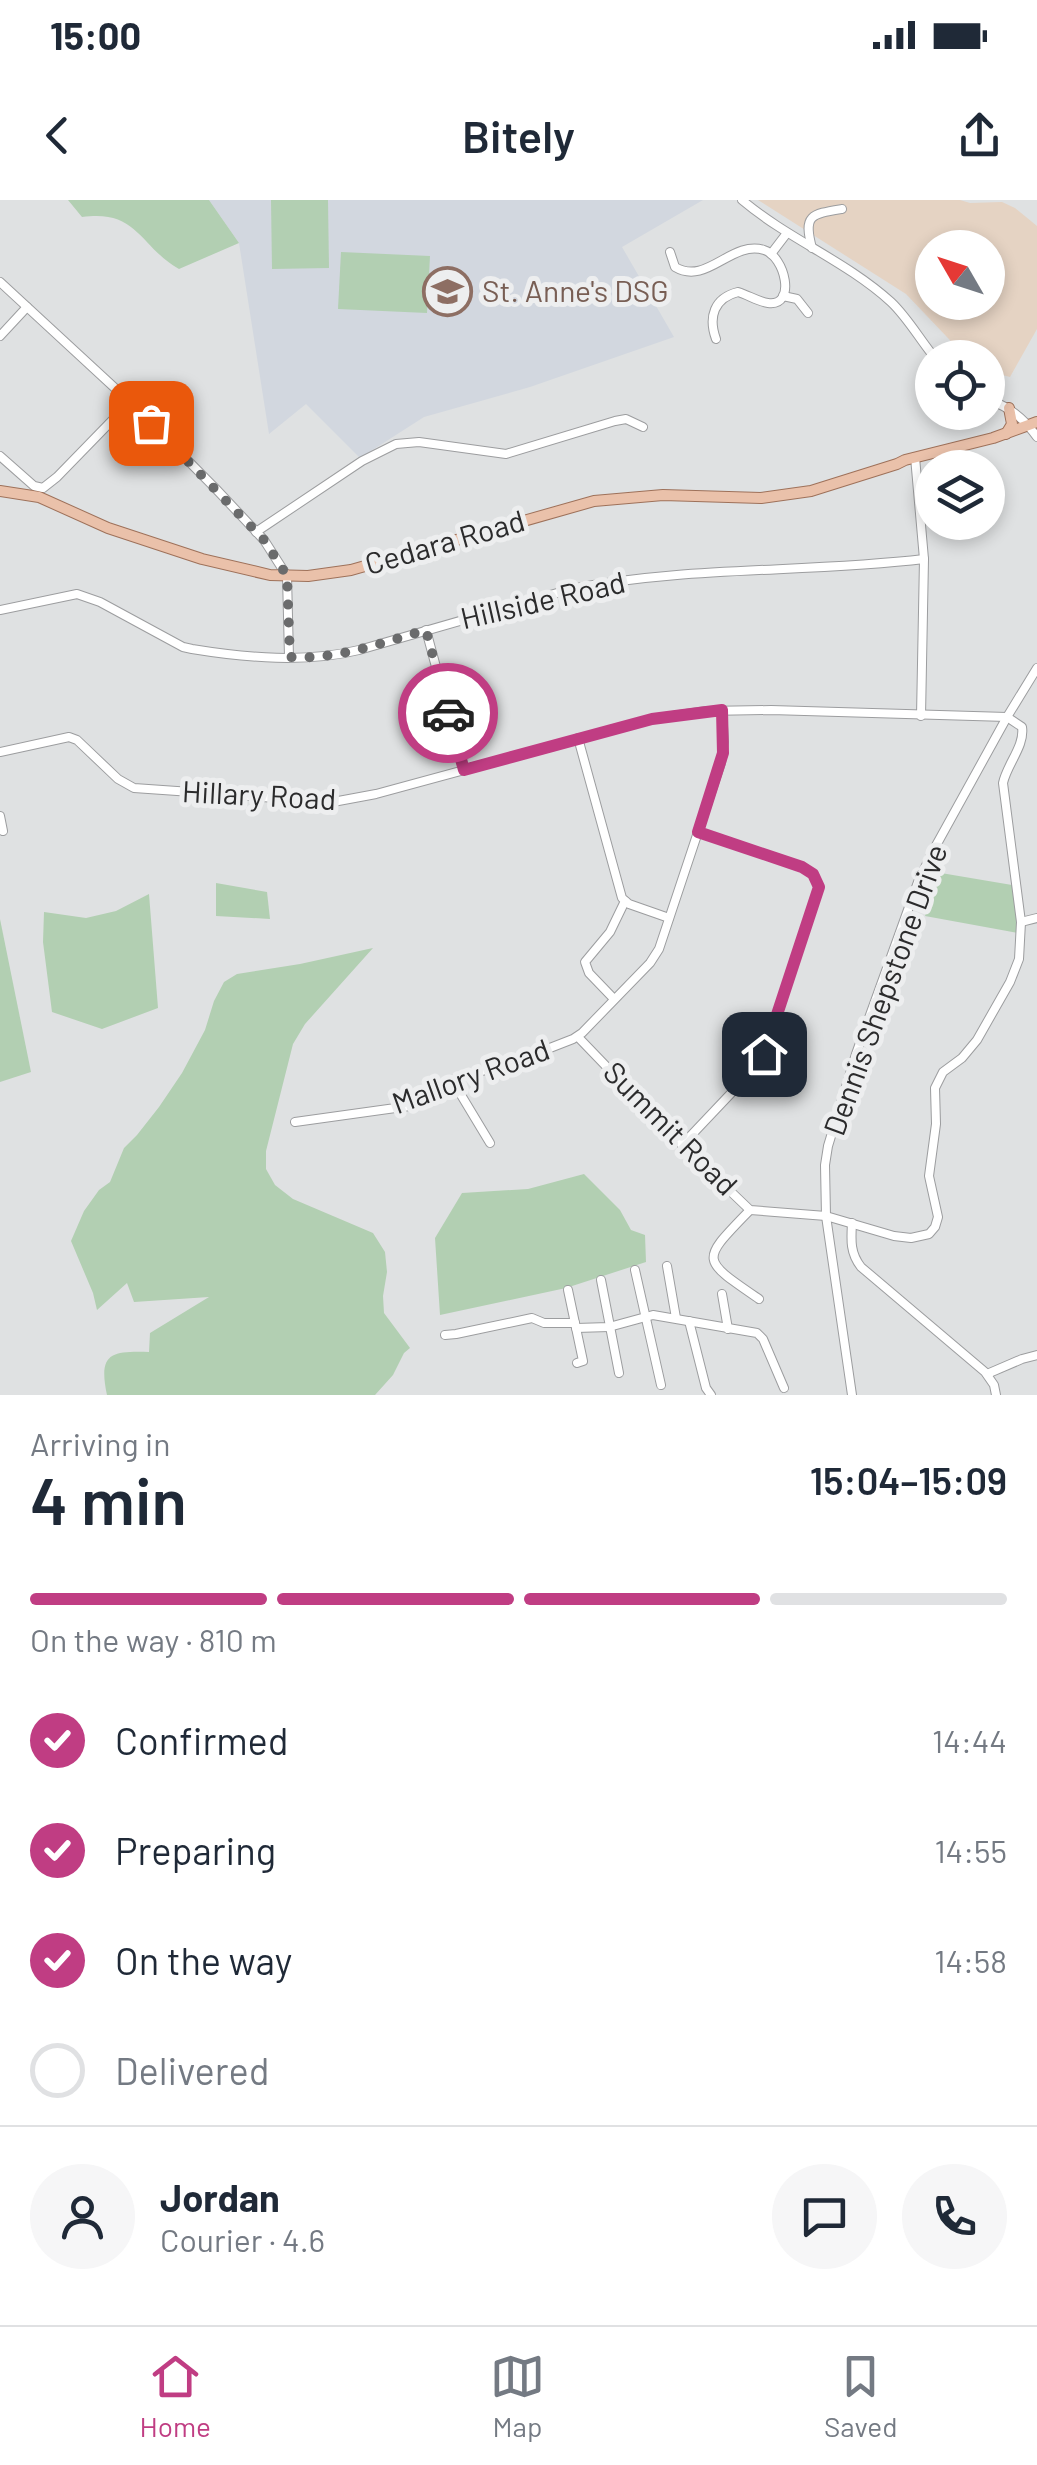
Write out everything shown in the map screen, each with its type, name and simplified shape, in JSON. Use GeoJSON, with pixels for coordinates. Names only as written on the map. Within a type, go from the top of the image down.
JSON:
{"type":"FeatureCollection","features":[{"type":"Feature","properties":{"kind":"main road"},"geometry":{"type":"LineString","coordinates":[[1005,434],[1012,424],[1009,408]]}},
{"type":"Feature","properties":{"kind":"main road","name":"Cedara Road"},"geometry":{"type":"LineString","coordinates":[[950,450],[1035,429]]}},
{"type":"Feature","properties":{"kind":"main road","name":"Cedara Road"},"geometry":{"type":"LineString","coordinates":[[972,450],[1035,429]]}},
{"type":"Feature","properties":{"kind":"main road","name":"Cedara Road"},"geometry":{"type":"LineString","coordinates":[[0,491],[38,497],[108,528],[202,559],[287,576],[351,570],[594,501],[664,495],[761,498],[811,490],[915,460]]}},
{"type":"Feature","properties":{"kind":"street"},"geometry":{"type":"LineString","coordinates":[[742,200],[892,304],[921,340]]}},
{"type":"Feature","properties":{"kind":"street"},"geometry":{"type":"LineString","coordinates":[[812,248],[808,222],[817,214],[842,210]]}},
{"type":"Feature","properties":{"kind":"street"},"geometry":{"type":"LineString","coordinates":[[771,254],[787,233]]}},
{"type":"Feature","properties":{"kind":"street"},"geometry":{"type":"LineString","coordinates":[[670,252],[674,267],[699,272],[748,250],[764,250],[783,271],[786,287],[775,303],[738,292],[715,307],[712,326],[716,339]]}},
{"type":"Feature","properties":{"kind":"street"},"geometry":{"type":"LineString","coordinates":[[0,282],[130,402],[270,548],[287,576],[290,657]]}},
{"type":"Feature","properties":{"kind":"street"},"geometry":{"type":"LineString","coordinates":[[783,296],[797,300],[808,314]]}},
{"type":"Feature","properties":{"kind":"street"},"geometry":{"type":"LineString","coordinates":[[0,336],[28,307]]}},
{"type":"Feature","properties":{"kind":"street"},"geometry":{"type":"LineString","coordinates":[[0,456],[30,484],[39,488],[50,484],[130,402]]}},
{"type":"Feature","properties":{"kind":"street"},"geometry":{"type":"LineString","coordinates":[[1005,406],[1035,429]]}},
{"type":"Feature","properties":{"kind":"street"},"geometry":{"type":"LineString","coordinates":[[256,532],[371,455],[396,444],[419,442],[506,454],[615,421],[626,419],[643,427]]}},
{"type":"Feature","properties":{"kind":"street"},"geometry":{"type":"LineString","coordinates":[[920,716],[922,540]]}},
{"type":"Feature","properties":{"kind":"street","name":"Hillside Road"},"geometry":{"type":"LineString","coordinates":[[0,610],[77,594],[100,602],[182,646],[208,652],[308,658],[341,654],[571,590],[624,580],[924,560]]}},
{"type":"Feature","properties":{"kind":"street"},"geometry":{"type":"LineString","coordinates":[[426,630],[464,770]]}},
{"type":"Feature","properties":{"kind":"street","name":"Dennis Shepstone Drive"},"geometry":{"type":"LineString","coordinates":[[852,1395],[826,1216],[824,1165],[828,1146],[856,1054],[918,882],[1037,668]]}},
{"type":"Feature","properties":{"kind":"street","name":"Hillary Road"},"geometry":{"type":"LineString","coordinates":[[0,752],[68,738],[77,740],[118,780],[134,788],[334,802],[358,799],[652,719],[722,710],[1007,717]]}},
{"type":"Feature","properties":{"kind":"street","name":"Mallory Road"},"geometry":{"type":"LineString","coordinates":[[294,1122],[411,1106],[452,1080],[578,1037],[659,949],[723,753],[722,710]]}},
{"type":"Feature","properties":{"kind":"street"},"geometry":{"type":"LineString","coordinates":[[1007,717],[1020,724],[1024,733],[1003,783],[1021,922],[1037,918]]}},
{"type":"Feature","properties":{"kind":"street"},"geometry":{"type":"LineString","coordinates":[[578,738],[624,900],[610,932],[585,962],[589,973],[614,999]]}},
{"type":"Feature","properties":{"kind":"street"},"geometry":{"type":"LineString","coordinates":[[0,816],[3,831]]}},
{"type":"Feature","properties":{"kind":"street"},"geometry":{"type":"LineString","coordinates":[[682,1145],[764,1054],[819,887],[813,874],[802,867],[698,832]]}},
{"type":"Feature","properties":{"kind":"street"},"geometry":{"type":"LineString","coordinates":[[624,900],[670,918]]}},
{"type":"Feature","properties":{"kind":"street","name":"Summit Road"},"geometry":{"type":"LineString","coordinates":[[578,1037],[750,1210],[826,1216],[894,1236],[923,1236],[934,1230],[938,1216],[930,1184],[936,1088],[943,1072],[977,1040],[1010,982],[1019,959],[1021,922]]}},
{"type":"Feature","properties":{"kind":"street"},"geometry":{"type":"LineString","coordinates":[[452,1080],[490,1144]]}},
{"type":"Feature","properties":{"kind":"street"},"geometry":{"type":"LineString","coordinates":[[750,1210],[714,1249],[713,1258],[729,1278],[759,1298]]}},
{"type":"Feature","properties":{"kind":"street"},"geometry":{"type":"LineString","coordinates":[[852,1223],[851,1246],[861,1268],[987,1374],[996,1395]]}},
{"type":"Feature","properties":{"kind":"street"},"geometry":{"type":"LineString","coordinates":[[667,1266],[676,1318]]}},
{"type":"Feature","properties":{"kind":"street"},"geometry":{"type":"LineString","coordinates":[[634,1270],[661,1384]]}},
{"type":"Feature","properties":{"kind":"street"},"geometry":{"type":"LineString","coordinates":[[601,1280],[618,1373]]}},
{"type":"Feature","properties":{"kind":"street"},"geometry":{"type":"LineString","coordinates":[[568,1290],[583,1361],[577,1363]]}},
{"type":"Feature","properties":{"kind":"street"},"geometry":{"type":"LineString","coordinates":[[722,1294],[728,1329]]}},
{"type":"Feature","properties":{"kind":"street"},"geometry":{"type":"LineString","coordinates":[[445,1334],[532,1318],[544,1323],[609,1327],[654,1315],[676,1318],[760,1336],[784,1388]]}},
{"type":"Feature","properties":{"kind":"street"},"geometry":{"type":"LineString","coordinates":[[689,1322],[710,1395]]}},
{"type":"Feature","properties":{"kind":"street"},"geometry":{"type":"LineString","coordinates":[[987,1374],[1037,1355]]}},
{"type":"Feature","properties":{"kind":"shaded area","name":"St. Anne's DSG"},"geometry":{"type":"Polygon","coordinates":[[[209,200],[703,200],[622,247],[674,337],[530,387],[424,417],[360,458],[306,404],[269,434],[239,243],[209,200]]]}},
{"type":"Feature","properties":{"kind":"shaded area"},"geometry":{"type":"Polygon","coordinates":[[[758,200],[1002,202],[1037,226],[1037,329],[1010,377],[1005,376],[1005,340],[950,340],[931,320],[1005,320],[1005,230],[915,230],[915,303],[758,200]]]}},
{"type":"Feature","properties":{"kind":"green space"},"geometry":{"type":"Polygon","coordinates":[[[68,200],[209,200],[239,243],[179,269],[127,224],[101,216],[82,217],[68,200]]]}},
{"type":"Feature","properties":{"kind":"green space"},"geometry":{"type":"Polygon","coordinates":[[[271,200],[328,200],[329,268],[272,269],[271,200]]]}},
{"type":"Feature","properties":{"kind":"green space"},"geometry":{"type":"Polygon","coordinates":[[[341,252],[430,256],[427,313],[338,309],[341,252]]]}},
{"type":"Feature","properties":{"kind":"green space"},"geometry":{"type":"Polygon","coordinates":[[[941,873],[1012,885],[1018,933],[925,916],[941,873]]]}},
{"type":"Feature","properties":{"kind":"green space"},"geometry":{"type":"Polygon","coordinates":[[[216,883],[267,892],[270,919],[216,916],[216,883]]]}},
{"type":"Feature","properties":{"kind":"green space"},"geometry":{"type":"Polygon","coordinates":[[[149,894],[158,1008],[102,1029],[52,1012],[43,942],[44,912],[86,918],[116,911],[149,894]]]}},
{"type":"Feature","properties":{"kind":"green space"},"geometry":{"type":"Polygon","coordinates":[[[0,919],[31,1072],[0,1082],[0,919]]]}},
{"type":"Feature","properties":{"kind":"green space"},"geometry":{"type":"Polygon","coordinates":[[[373,948],[305,1024],[293,1044],[266,1151],[266,1169],[275,1185],[293,1199],[373,1233],[385,1252],[384,1313],[410,1348],[375,1395],[107,1395],[104,1370],[110,1357],[125,1352],[149,1352],[150,1333],[209,1297],[134,1302],[127,1283],[97,1310],[71,1241],[84,1211],[110,1182],[124,1148],[182,1073],[224,982],[237,974],[373,948]]]}},
{"type":"Feature","properties":{"kind":"green space"},"geometry":{"type":"Polygon","coordinates":[[[584,1174],[620,1210],[631,1230],[645,1235],[646,1262],[566,1288],[440,1315],[435,1238],[462,1193],[528,1189],[584,1174]]]}},
{"type":"Feature","properties":{"kind":"way so far"},"geometry":{"type":"LineString","coordinates":[[151,423],[264,540],[287,576],[290,657],[341,654],[426,630],[448,713]]}},
{"type":"Feature","properties":{"kind":"place","name":"St. Anne's DSG"},"geometry":{"type":"Point","coordinates":[447,292]}},
{"type":"Feature","properties":{"kind":"route"},"geometry":{"type":"LineString","coordinates":[[448,713],[464,770],[652,719],[722,710],[723,753],[698,832],[802,867],[813,874],[819,887],[764,1054]]}}]}
